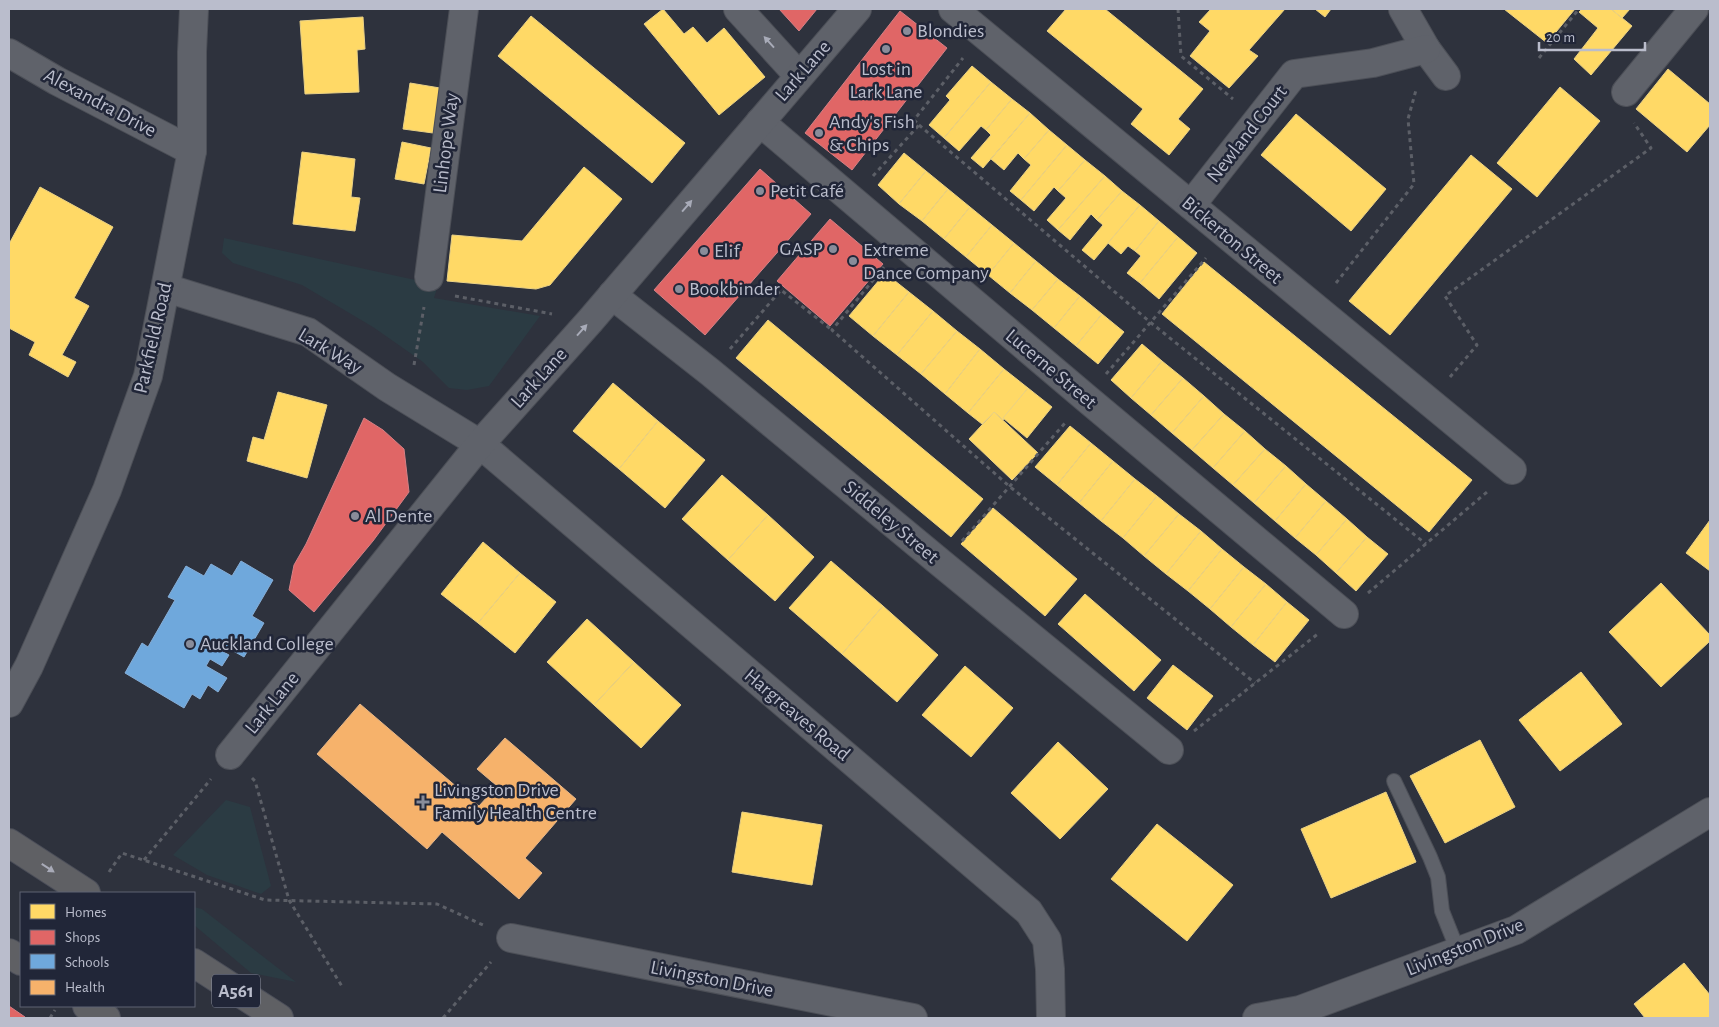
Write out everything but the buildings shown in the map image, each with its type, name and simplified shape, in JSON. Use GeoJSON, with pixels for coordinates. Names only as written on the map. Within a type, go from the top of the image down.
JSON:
{"type":"FeatureCollection","features":[{"type":"Feature","properties":{"kind":"highway"},"geometry":{"type":"LineString","coordinates":[[9,843],[96,885]]}},
{"type":"Feature","properties":{"kind":"highway"},"geometry":{"type":"LineString","coordinates":[[9,953],[20,961]]}},
{"type":"Feature","properties":{"kind":"highway","name":"A561"},"geometry":{"type":"LineString","coordinates":[[195,964],[279,1018]]}},
{"type":"Feature","properties":{"kind":"highway"},"geometry":{"type":"LineString","coordinates":[[89,1007],[106,1018]]}},
{"type":"Feature","properties":{"kind":"street","name":"Parkfield Road"},"geometry":{"type":"LineString","coordinates":[[9,703],[29,666],[106,490],[148,376],[192,151],[194,9]]}},
{"type":"Feature","properties":{"kind":"street","name":"Linhope Way"},"geometry":{"type":"LineString","coordinates":[[429,277],[464,9]]}},
{"type":"Feature","properties":{"kind":"street"},"geometry":{"type":"LineString","coordinates":[[738,9],[799,76]]}},
{"type":"Feature","properties":{"kind":"street","name":"Lark Lane"},"geometry":{"type":"LineString","coordinates":[[230,756],[480,444],[590,320],[857,9]]}},
{"type":"Feature","properties":{"kind":"street","name":"Bickerton Street"},"geometry":{"type":"LineString","coordinates":[[953,9],[1512,470]]}},
{"type":"Feature","properties":{"kind":"street"},"geometry":{"type":"LineString","coordinates":[[1403,9],[1426,49],[1446,76]]}},
{"type":"Feature","properties":{"kind":"street"},"geometry":{"type":"LineString","coordinates":[[1626,92],[1694,9]]}},
{"type":"Feature","properties":{"kind":"street","name":"Newland Court"},"geometry":{"type":"LineString","coordinates":[[1191,205],[1294,74],[1373,63],[1426,49]]}},
{"type":"Feature","properties":{"kind":"street","name":"Alexandra Drive"},"geometry":{"type":"LineString","coordinates":[[9,53],[57,82],[192,151]]}},
{"type":"Feature","properties":{"kind":"street","name":"Lucerne Street"},"geometry":{"type":"LineString","coordinates":[[760,122],[1344,614]]}},
{"type":"Feature","properties":{"kind":"street","name":"Lark Way"},"geometry":{"type":"LineString","coordinates":[[166,288],[308,332],[409,400],[480,444]]}},
{"type":"Feature","properties":{"kind":"street","name":"Siddeley Street"},"geometry":{"type":"LineString","coordinates":[[612,294],[710,372],[1170,750]]}},
{"type":"Feature","properties":{"kind":"street","name":"Hargreaves Road"},"geometry":{"type":"LineString","coordinates":[[480,444],[1029,912],[1047,940],[1050,968],[1051,1018]]}},
{"type":"Feature","properties":{"kind":"street","name":"Livingston Drive"},"geometry":{"type":"LineString","coordinates":[[1257,1018],[1300,1010],[1516,930],[1710,812]]}},
{"type":"Feature","properties":{"kind":"street","name":"Livingston Drive"},"geometry":{"type":"LineString","coordinates":[[511,938],[913,1018]]}},
{"type":"Feature","properties":{"kind":"lane"},"geometry":{"type":"LineString","coordinates":[[1394,781],[1438,877],[1442,911],[1458,951]]}},
{"type":"Feature","properties":{"kind":"path"},"geometry":{"type":"LineString","coordinates":[[1178,9],[1181,56],[1258,120]]}},
{"type":"Feature","properties":{"kind":"path"},"geometry":{"type":"LineString","coordinates":[[1539,58],[1579,9]]}},
{"type":"Feature","properties":{"kind":"path"},"geometry":{"type":"LineString","coordinates":[[983,34],[914,120],[1150,322],[1426,544]]}},
{"type":"Feature","properties":{"kind":"path"},"geometry":{"type":"LineString","coordinates":[[1315,309],[1414,184],[1408,119],[1426,49]]}},
{"type":"Feature","properties":{"kind":"path"},"geometry":{"type":"LineString","coordinates":[[1429,402],[1477,345],[1445,296],[1652,148],[1632,121]]}},
{"type":"Feature","properties":{"kind":"path"},"geometry":{"type":"LineString","coordinates":[[853,200],[919,125]]}},
{"type":"Feature","properties":{"kind":"path"},"geometry":{"type":"LineString","coordinates":[[942,564],[1227,235]]}},
{"type":"Feature","properties":{"kind":"path"},"geometry":{"type":"LineString","coordinates":[[832,330],[904,244]]}},
{"type":"Feature","properties":{"kind":"path"},"geometry":{"type":"LineString","coordinates":[[409,400],[429,277],[443,280],[440,293],[590,320]]}},
{"type":"Feature","properties":{"kind":"path"},"geometry":{"type":"LineString","coordinates":[[710,372],[781,290],[832,330],[1008,486],[1255,683]]}},
{"type":"Feature","properties":{"kind":"path"},"geometry":{"type":"LineString","coordinates":[[144,860],[230,756],[256,782],[289,900],[343,988]]}},
{"type":"Feature","properties":{"kind":"path"},"geometry":{"type":"LineString","coordinates":[[96,885],[122,854],[265,900],[436,904],[511,938],[443,1018]]}},
{"type":"Feature","properties":{"kind":"shaded area"},"geometry":{"type":"Polygon","coordinates":[[[224,238],[438,285],[434,298],[540,316],[489,386],[467,390],[449,388],[423,362],[373,327],[302,285],[233,263],[222,253],[224,238]]]}},
{"type":"Feature","properties":{"kind":"shaded area"},"geometry":{"type":"Polygon","coordinates":[[[226,800],[250,807],[271,886],[261,894],[207,875],[173,855],[226,800]]]}},
{"type":"Feature","properties":{"kind":"shaded area"},"geometry":{"type":"Polygon","coordinates":[[[195,907],[202,909],[296,982],[251,973],[195,926],[195,907]]]}},
{"type":"Feature","properties":{"kind":"place","name":"Blondies"},"geometry":{"type":"Point","coordinates":[907,31]}},
{"type":"Feature","properties":{"kind":"place","name":"Lost in Lark Lane"},"geometry":{"type":"Point","coordinates":[886,49]}},
{"type":"Feature","properties":{"kind":"place","name":"Andy's Fish & Chips"},"geometry":{"type":"Point","coordinates":[819,133]}},
{"type":"Feature","properties":{"kind":"place","name":"Petit Café"},"geometry":{"type":"Point","coordinates":[760,191]}},
{"type":"Feature","properties":{"kind":"place","name":"GASP"},"geometry":{"type":"Point","coordinates":[833,249]}},
{"type":"Feature","properties":{"kind":"place","name":"Elif"},"geometry":{"type":"Point","coordinates":[704,251]}},
{"type":"Feature","properties":{"kind":"place","name":"Extreme Dance Company"},"geometry":{"type":"Point","coordinates":[853,261]}},
{"type":"Feature","properties":{"kind":"place","name":"Bookbinder"},"geometry":{"type":"Point","coordinates":[679,289]}},
{"type":"Feature","properties":{"kind":"place","name":"Al Dente"},"geometry":{"type":"Point","coordinates":[355,516]}},
{"type":"Feature","properties":{"kind":"place","name":"Auckland College"},"geometry":{"type":"Point","coordinates":[190,644]}},
{"type":"Feature","properties":{"kind":"place","name":"Livingston Drive Family Health Centre"},"geometry":{"type":"Point","coordinates":[423,802]}}]}
